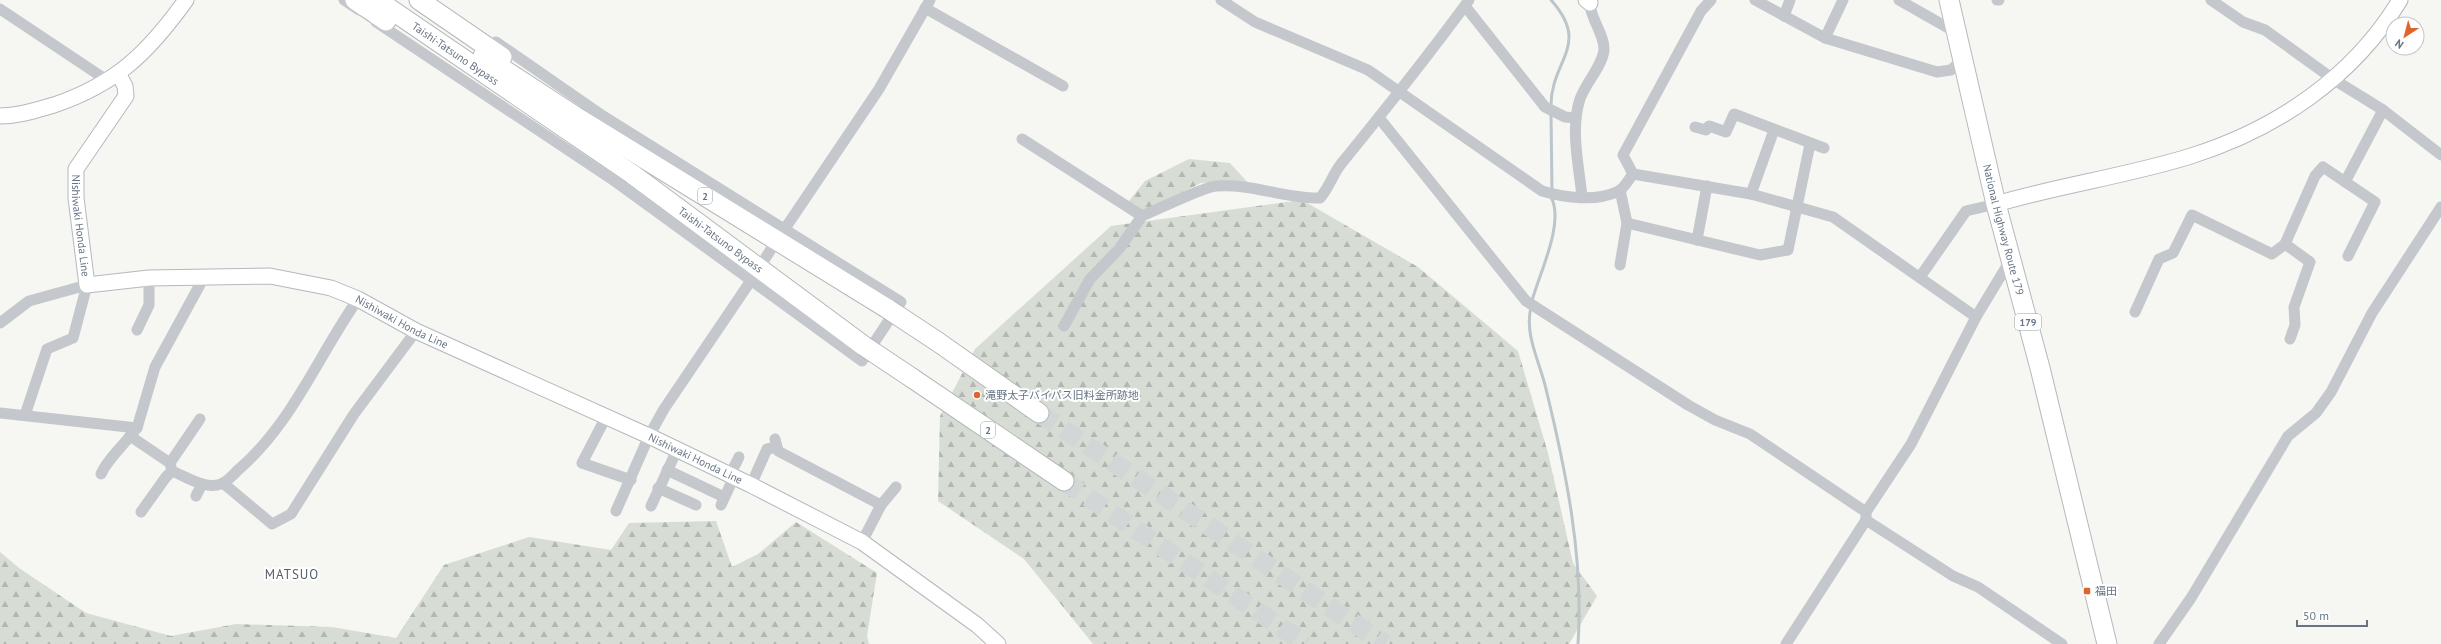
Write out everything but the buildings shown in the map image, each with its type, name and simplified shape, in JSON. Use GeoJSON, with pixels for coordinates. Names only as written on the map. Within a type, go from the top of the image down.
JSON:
{"type":"FeatureCollection","features":[{"type":"Feature","properties":{"kind":"highway"},"geometry":{"type":"LineString","coordinates":[[355,0],[496,73]]}},
{"type":"Feature","properties":{"kind":"highway","name":"Taishi-Tatsuno Bypass"},"geometry":{"type":"LineString","coordinates":[[377,0],[496,73],[523,80],[575,116],[938,342],[1039,413]]}},
{"type":"Feature","properties":{"kind":"highway","name":"Taishi-Tatsuno Bypass"},"geometry":{"type":"LineString","coordinates":[[401,0],[496,73],[864,346],[1064,481]]}},
{"type":"Feature","properties":{"kind":"highway"},"geometry":{"type":"LineString","coordinates":[[419,0],[496,73]]}},
{"type":"Feature","properties":{"kind":"highway","name":"National Highway Route 179"},"geometry":{"type":"LineString","coordinates":[[1949,0],[1996,204],[2040,368],[2107,644]]}},
{"type":"Feature","properties":{"kind":"main road"},"geometry":{"type":"LineString","coordinates":[[0,116],[36,111],[75,98],[114,78],[151,45],[186,0]]}},
{"type":"Feature","properties":{"kind":"main road"},"geometry":{"type":"LineString","coordinates":[[1996,204],[2041,191],[2190,156],[2249,134],[2281,117],[2312,97],[2333,79],[2352,62],[2369,43],[2400,0]]}},
{"type":"Feature","properties":{"kind":"main road","name":"Nishiwaki Honda Line"},"geometry":{"type":"LineString","coordinates":[[114,78],[125,86],[126,96],[80,162],[75,174],[87,285],[149,278],[203,279],[270,276],[331,288],[358,299],[416,331],[649,436],[751,485],[862,542],[977,625],[998,644]]}},
{"type":"Feature","properties":{"kind":"street"},"geometry":{"type":"LineString","coordinates":[[344,0],[616,182],[753,278],[862,361],[901,302],[783,231],[603,116],[434,0]]}},
{"type":"Feature","properties":{"kind":"street"},"geometry":{"type":"LineString","coordinates":[[1221,0],[1255,22],[1368,70],[1542,191],[1567,198],[1582,197],[1620,190],[1633,174]]}},
{"type":"Feature","properties":{"kind":"street"},"geometry":{"type":"LineString","coordinates":[[1633,174],[1623,155],[1701,11],[1711,0]]}},
{"type":"Feature","properties":{"kind":"street"},"geometry":{"type":"LineString","coordinates":[[1755,0],[1825,38],[1937,72],[1951,70],[1963,59]]}},
{"type":"Feature","properties":{"kind":"street"},"geometry":{"type":"LineString","coordinates":[[1784,16],[1790,0]]}},
{"type":"Feature","properties":{"kind":"street"},"geometry":{"type":"LineString","coordinates":[[1825,38],[1843,0]]}},
{"type":"Feature","properties":{"kind":"street"},"geometry":{"type":"LineString","coordinates":[[1899,0],[1957,33]]}},
{"type":"Feature","properties":{"kind":"street"},"geometry":{"type":"LineString","coordinates":[[2211,0],[2243,22],[2265,30],[2333,79],[2383,110],[2441,155]]}},
{"type":"Feature","properties":{"kind":"street"},"geometry":{"type":"LineString","coordinates":[[1582,197],[1576,118],[1580,99],[1588,82],[1600,63],[1604,50],[1603,36],[1589,1]]}},
{"type":"Feature","properties":{"kind":"street"},"geometry":{"type":"LineString","coordinates":[[1064,326],[1090,279],[1119,249],[1142,216],[1215,186],[1251,188],[1304,199],[1320,198],[1327,190],[1339,166],[1380,119],[1467,3],[1545,107],[1565,117],[1576,118]]}},
{"type":"Feature","properties":{"kind":"street"},"geometry":{"type":"LineString","coordinates":[[783,231],[878,88],[927,4],[1063,86]]}},
{"type":"Feature","properties":{"kind":"street"},"geometry":{"type":"LineString","coordinates":[[0,10],[114,78]]}},
{"type":"Feature","properties":{"kind":"street"},"geometry":{"type":"LineString","coordinates":[[2345,182],[2383,110]]}},
{"type":"Feature","properties":{"kind":"street"},"geometry":{"type":"LineString","coordinates":[[1695,126],[1706,130],[1709,126],[1726,132],[1734,114],[1810,144],[1824,148]]}},
{"type":"Feature","properties":{"kind":"street"},"geometry":{"type":"LineString","coordinates":[[1380,119],[1526,301],[1688,405],[1715,420],[1750,434],[1953,576],[1978,586],[2062,644]]}},
{"type":"Feature","properties":{"kind":"street"},"geometry":{"type":"LineString","coordinates":[[1751,194],[1774,130]]}},
{"type":"Feature","properties":{"kind":"street"},"geometry":{"type":"LineString","coordinates":[[1022,139],[1142,216]]}},
{"type":"Feature","properties":{"kind":"street"},"geometry":{"type":"LineString","coordinates":[[1627,223],[1760,255],[1788,250],[1810,144]]}},
{"type":"Feature","properties":{"kind":"street"},"geometry":{"type":"LineString","coordinates":[[2135,312],[2159,259],[2173,253],[2192,215],[2272,254],[2285,244],[2315,176],[2322,167],[2375,202],[2348,256]]}},
{"type":"Feature","properties":{"kind":"street"},"geometry":{"type":"LineString","coordinates":[[1633,174],[1751,194],[1833,217],[1976,317]]}},
{"type":"Feature","properties":{"kind":"street"},"geometry":{"type":"LineString","coordinates":[[1697,240],[1708,186]]}},
{"type":"Feature","properties":{"kind":"street"},"geometry":{"type":"LineString","coordinates":[[1620,190],[1627,223],[1620,265]]}},
{"type":"Feature","properties":{"kind":"street"},"geometry":{"type":"LineString","coordinates":[[1920,277],[1966,211],[1996,204]]}},
{"type":"Feature","properties":{"kind":"street"},"geometry":{"type":"LineString","coordinates":[[2159,644],[2191,598],[2288,436],[2316,413],[2331,392],[2372,313],[2441,207]]}},
{"type":"Feature","properties":{"kind":"street"},"geometry":{"type":"LineString","coordinates":[[2285,244],[2310,262],[2294,307],[2295,325],[2290,339]]}},
{"type":"Feature","properties":{"kind":"street"},"geometry":{"type":"LineString","coordinates":[[763,262],[773,246]]}},
{"type":"Feature","properties":{"kind":"street"},"geometry":{"type":"LineString","coordinates":[[1786,644],[1911,444],[1976,317],[2011,259]]}},
{"type":"Feature","properties":{"kind":"street"},"geometry":{"type":"LineString","coordinates":[[137,330],[149,305],[149,278]]}},
{"type":"Feature","properties":{"kind":"street"},"geometry":{"type":"LineString","coordinates":[[616,511],[631,480],[649,436],[710,339],[753,278]]}},
{"type":"Feature","properties":{"kind":"street"},"geometry":{"type":"LineString","coordinates":[[101,474],[104,467],[121,450],[134,432],[155,367],[203,279]]}},
{"type":"Feature","properties":{"kind":"street"},"geometry":{"type":"LineString","coordinates":[[0,323],[29,301],[87,285]]}},
{"type":"Feature","properties":{"kind":"street"},"geometry":{"type":"LineString","coordinates":[[25,415],[47,349],[73,338],[87,285]]}},
{"type":"Feature","properties":{"kind":"street"},"geometry":{"type":"LineString","coordinates":[[0,413],[25,415],[134,432],[171,467],[202,484],[223,483],[246,464],[271,435],[299,396],[358,299]]}},
{"type":"Feature","properties":{"kind":"street"},"geometry":{"type":"LineString","coordinates":[[223,483],[272,524],[291,514],[354,414],[416,331]]}},
{"type":"Feature","properties":{"kind":"street"},"geometry":{"type":"LineString","coordinates":[[606,417],[582,463],[631,480]]}},
{"type":"Feature","properties":{"kind":"street"},"geometry":{"type":"LineString","coordinates":[[141,512],[166,477],[200,419]]}},
{"type":"Feature","properties":{"kind":"street"},"geometry":{"type":"LineString","coordinates":[[751,485],[767,449],[776,443],[778,451],[881,505]]}},
{"type":"Feature","properties":{"kind":"street"},"geometry":{"type":"LineString","coordinates":[[650,506],[678,450]]}},
{"type":"Feature","properties":{"kind":"street"},"geometry":{"type":"LineString","coordinates":[[667,470],[723,501],[739,457]]}},
{"type":"Feature","properties":{"kind":"street"},"geometry":{"type":"LineString","coordinates":[[196,496],[202,484]]}},
{"type":"Feature","properties":{"kind":"street"},"geometry":{"type":"LineString","coordinates":[[862,542],[881,505],[896,487]]}},
{"type":"Feature","properties":{"kind":"street"},"geometry":{"type":"LineString","coordinates":[[658,488],[696,505]]}},
{"type":"Feature","properties":{"kind":"green space"},"geometry":{"type":"Polygon","coordinates":[[[1189,159],[1230,163],[1250,185],[1201,183],[1142,213],[1128,202],[1145,181],[1189,159]]]}},
{"type":"Feature","properties":{"kind":"green space"},"geometry":{"type":"Polygon","coordinates":[[[1302,200],[1418,267],[1518,351],[1548,453],[1573,563],[1597,596],[1569,644],[1093,644],[1024,559],[938,501],[940,416],[975,349],[1111,226],[1302,200]]]}},
{"type":"Feature","properties":{"kind":"green space"},"geometry":{"type":"Polygon","coordinates":[[[716,521],[732,567],[758,554],[796,522],[877,573],[867,636],[869,644],[0,644],[0,552],[19,568],[86,613],[171,636],[236,624],[332,627],[396,638],[444,565],[529,537],[611,550],[629,523],[716,521]]]}},
{"type":"Feature","properties":{"kind":"waterway"},"geometry":{"type":"LineString","coordinates":[[1551,0],[1563,16],[1568,30],[1569,42],[1552,91],[1551,107]]}},
{"type":"Feature","properties":{"kind":"waterway"},"geometry":{"type":"LineString","coordinates":[[1551,113],[1552,191]]}},
{"type":"Feature","properties":{"kind":"waterway"},"geometry":{"type":"LineString","coordinates":[[1532,301],[1553,234],[1555,220],[1551,197]]}},
{"type":"Feature","properties":{"kind":"waterway"},"geometry":{"type":"LineString","coordinates":[[1531,307],[1529,317],[1531,338],[1553,420],[1572,515],[1578,580],[1578,644]]}},
{"type":"Feature","properties":{"kind":"tunnel"},"geometry":{"type":"LineString","coordinates":[[1039,413],[1385,644]]}},
{"type":"Feature","properties":{"kind":"tunnel"},"geometry":{"type":"LineString","coordinates":[[1064,481],[1306,644]]}},
{"type":"Feature","properties":{"kind":"place","name":"滝野太子バイパス旧料金所跡地"},"geometry":{"type":"Point","coordinates":[977,395]}},
{"type":"Feature","properties":{"kind":"place","name":"福田"},"geometry":{"type":"Point","coordinates":[2087,591]}},
{"type":"Feature","properties":{"kind":"district","name":"MATSUO"},"geometry":{"type":"Point","coordinates":[292,574]}}]}
